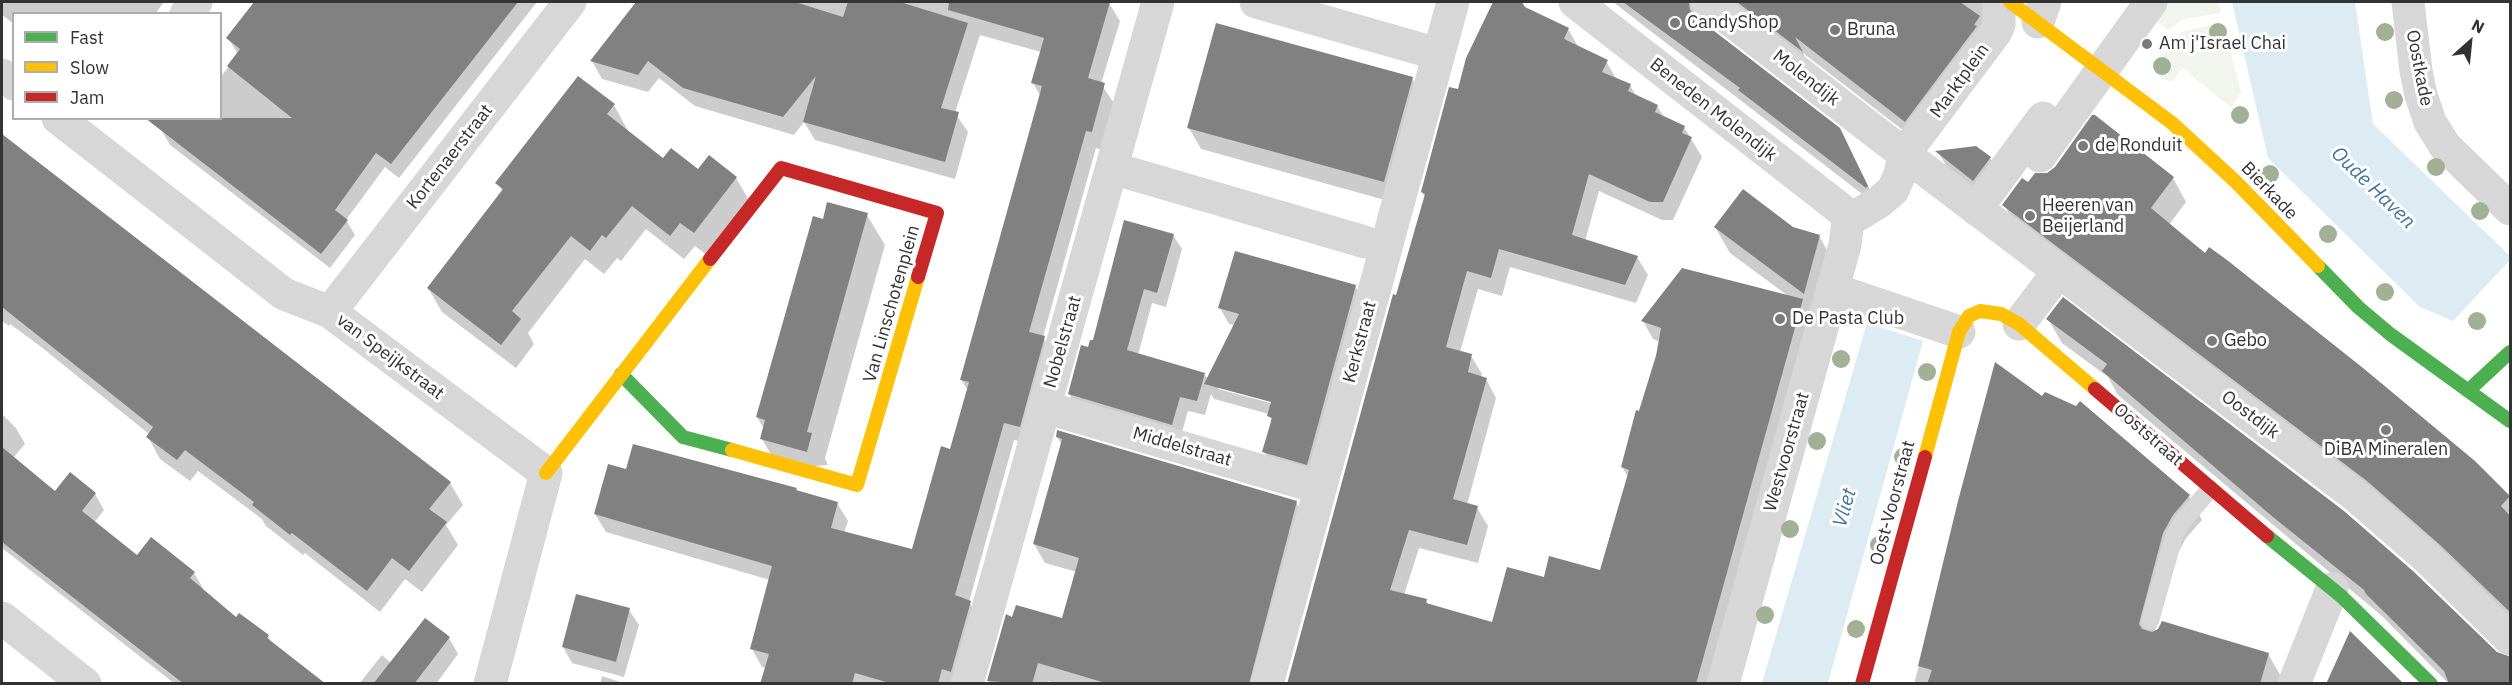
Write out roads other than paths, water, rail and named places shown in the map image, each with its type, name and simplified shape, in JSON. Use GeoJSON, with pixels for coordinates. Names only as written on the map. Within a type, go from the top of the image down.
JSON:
{"type":"FeatureCollection","features":[{"type":"Feature","properties":{"kind":"street","name":"Kortenaerstraat"},"geometry":{"type":"LineString","coordinates":[[330,312],[570,2]]}},
{"type":"Feature","properties":{"kind":"street","name":"Nobelstraat"},"geometry":{"type":"LineString","coordinates":[[968,684],[1158,2]]}},
{"type":"Feature","properties":{"kind":"street"},"geometry":{"type":"LineString","coordinates":[[1256,2],[1438,54]]}},
{"type":"Feature","properties":{"kind":"street","name":"Kerkstraat"},"geometry":{"type":"LineString","coordinates":[[1267,684],[1453,2]]}},
{"type":"Feature","properties":{"kind":"street","name":"Beneden Molendijk"},"geometry":{"type":"LineString","coordinates":[[1575,2],[1838,207],[1845,213],[1848,221]]}},
{"type":"Feature","properties":{"kind":"street","name":"Molendijk"},"geometry":{"type":"LineString","coordinates":[[1707,2],[1886,151]]}},
{"type":"Feature","properties":{"kind":"street","name":"Marktplein"},"geometry":{"type":"LineString","coordinates":[[1848,221],[1879,202],[1893,190],[1900,174],[1886,151],[1995,33],[2000,22],[1999,2]]}},
{"type":"Feature","properties":{"kind":"street","name":"Bierkade"},"geometry":{"type":"LineString","coordinates":[[2010,2],[2041,12],[2076,89],[2150,105],[2202,150],[2358,307],[2511,421]]}},
{"type":"Feature","properties":{"kind":"street"},"geometry":{"type":"LineString","coordinates":[[1886,151],[1976,208],[2026,159],[2076,89],[2151,2]]}},
{"type":"Feature","properties":{"kind":"street","name":"Oostkade"},"geometry":{"type":"LineString","coordinates":[[2408,2],[2416,71],[2430,122],[2445,146],[2511,209]]}},
{"type":"Feature","properties":{"kind":"street"},"geometry":{"type":"LineString","coordinates":[[2026,159],[2076,89]]}},
{"type":"Feature","properties":{"kind":"street","name":"van Speijkstraat"},"geometry":{"type":"LineString","coordinates":[[64,120],[93,129],[284,294],[330,312],[546,473]]}},
{"type":"Feature","properties":{"kind":"street","name":"Van Linschotenplein"},"geometry":{"type":"LineString","coordinates":[[546,473],[621,374],[781,168],[937,213],[857,485],[683,437],[621,374]]}},
{"type":"Feature","properties":{"kind":"street"},"geometry":{"type":"LineString","coordinates":[[1112,168],[1365,242]]}},
{"type":"Feature","properties":{"kind":"street","name":"Oostdijk"},"geometry":{"type":"LineString","coordinates":[[1976,208],[2356,495],[2426,557],[2511,639]]}},
{"type":"Feature","properties":{"kind":"street","name":"Westvoorstraat"},"geometry":{"type":"LineString","coordinates":[[1723,684],[1845,244],[1848,221]]}},
{"type":"Feature","properties":{"kind":"street"},"geometry":{"type":"LineString","coordinates":[[2019,324],[2059,271]]}},
{"type":"Feature","properties":{"kind":"street"},"geometry":{"type":"LineString","coordinates":[[1832,289],[1959,332]]}},
{"type":"Feature","properties":{"kind":"street","name":"Ooststraat"},"geometry":{"type":"LineString","coordinates":[[1959,332],[1969,316],[1980,311],[2001,315],[2019,324],[2210,489],[2332,589],[2374,626],[2431,684]]}},
{"type":"Feature","properties":{"kind":"street","name":"Oost-Voorstraat"},"geometry":{"type":"LineString","coordinates":[[1863,683],[1959,332]]}},
{"type":"Feature","properties":{"kind":"street"},"geometry":{"type":"LineString","coordinates":[[2468,391],[2511,352]]}},
{"type":"Feature","properties":{"kind":"street","name":"Middelstraat"},"geometry":{"type":"LineString","coordinates":[[1044,407],[1320,488]]}},
{"type":"Feature","properties":{"kind":"street"},"geometry":{"type":"LineString","coordinates":[[490,684],[546,473]]}},
{"type":"Feature","properties":{"kind":"street"},"geometry":{"type":"LineString","coordinates":[[2294,684],[2332,589]]}},
{"type":"Feature","properties":{"kind":"street"},"geometry":{"type":"LineString","coordinates":[[2,618],[85,684]]}},
{"type":"Feature","properties":{"kind":"lane"},"geometry":{"type":"LineString","coordinates":[[2150,621],[2174,536],[2210,489]]}},
{"type":"Feature","properties":{"kind":"water","name":"Oude Haven"},"geometry":{"type":"Polygon","coordinates":[[[2232,2],[2355,2],[2373,124],[2510,256],[2510,260],[2453,321],[2420,307],[2268,158],[2232,2]]]}},
{"type":"Feature","properties":{"kind":"water","name":"Vliet"},"geometry":{"type":"Polygon","coordinates":[[[1867,323],[1923,341],[1828,683],[1762,683],[1867,323]]]}},
{"type":"Feature","properties":{"kind":"place","name":"CandyShop"},"geometry":{"type":"Point","coordinates":[1675,23]}},
{"type":"Feature","properties":{"kind":"place","name":"Bruna"},"geometry":{"type":"Point","coordinates":[1835,30]}},
{"type":"Feature","properties":{"kind":"place","name":"Am j'Israel Chai"},"geometry":{"type":"Point","coordinates":[2147,44]}},
{"type":"Feature","properties":{"kind":"place","name":"de Ronduit"},"geometry":{"type":"Point","coordinates":[2083,146]}},
{"type":"Feature","properties":{"kind":"place","name":"Heeren van Beijerland"},"geometry":{"type":"Point","coordinates":[2030,216]}},
{"type":"Feature","properties":{"kind":"place","name":"De Pasta Club"},"geometry":{"type":"Point","coordinates":[1780,319]}},
{"type":"Feature","properties":{"kind":"place","name":"Gebo"},"geometry":{"type":"Point","coordinates":[2212,341]}},
{"type":"Feature","properties":{"kind":"place","name":"DiBA Mineralen"},"geometry":{"type":"Point","coordinates":[2386,430]}}]}
